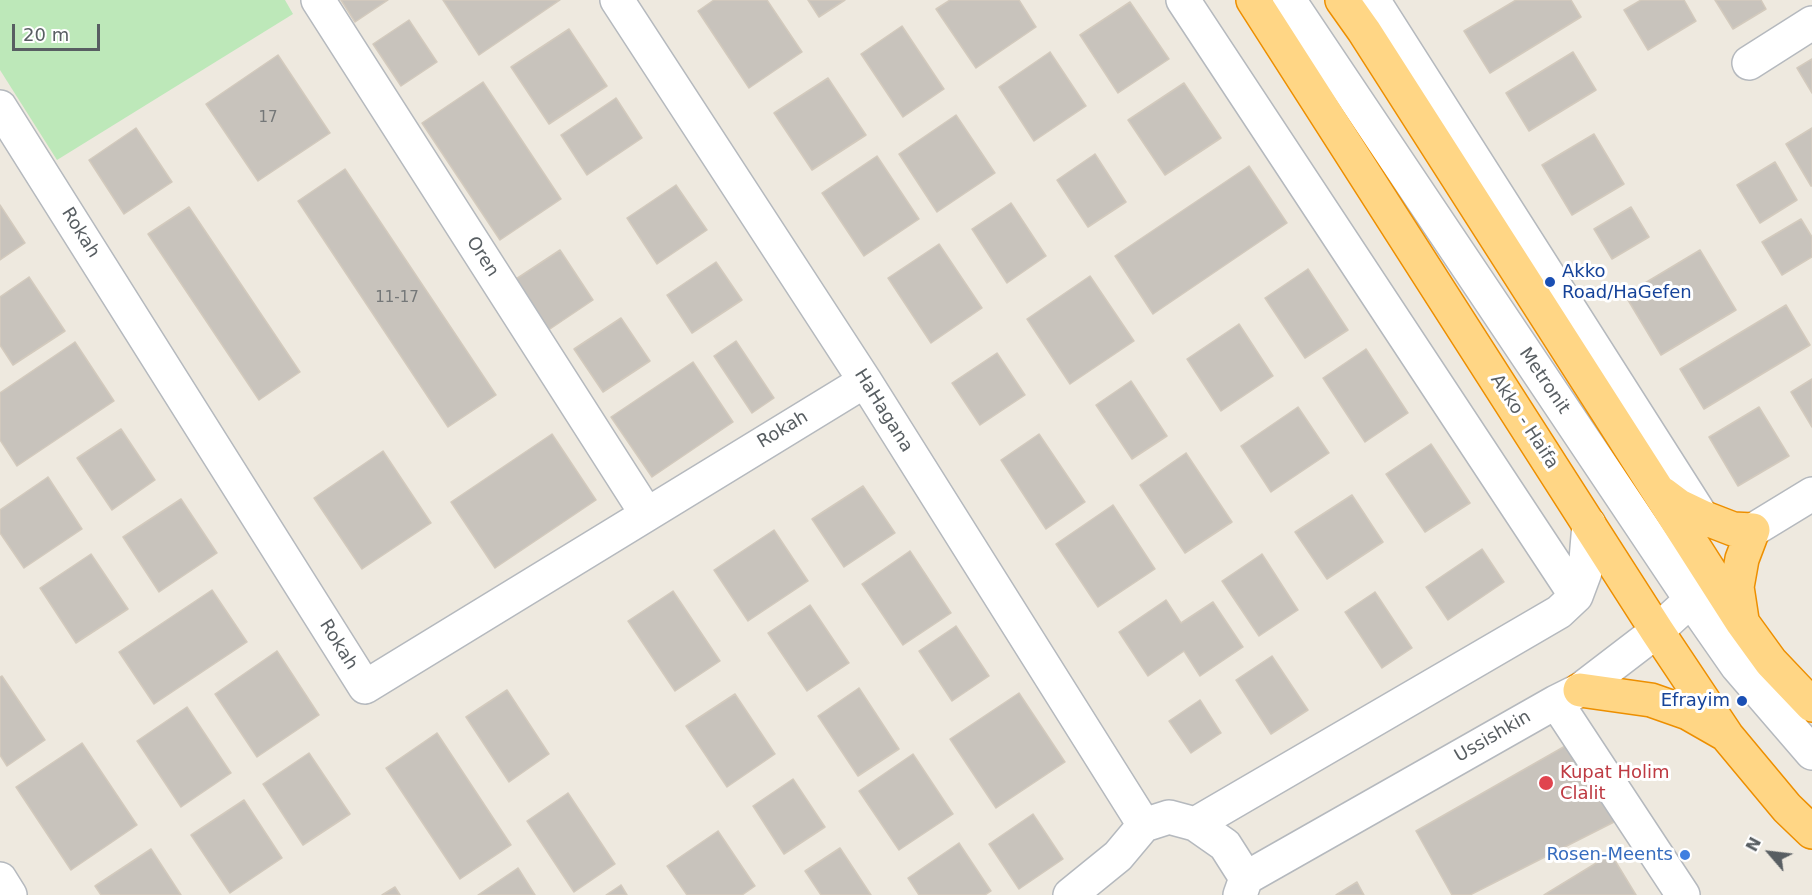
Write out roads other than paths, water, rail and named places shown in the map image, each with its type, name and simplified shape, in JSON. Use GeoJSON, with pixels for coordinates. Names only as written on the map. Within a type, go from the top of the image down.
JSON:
{"type":"FeatureCollection","features":[{"type":"Feature","properties":{"kind":"highway"},"geometry":{"type":"LineString","coordinates":[[1342,0],[1361,15],[1657,490],[1742,622],[1771,662],[1812,705]]}},
{"type":"Feature","properties":{"kind":"highway","name":"Akko - Haifa"},"geometry":{"type":"LineString","coordinates":[[1256,3],[1657,631],[1727,736],[1787,808],[1812,832]]}},
{"type":"Feature","properties":{"kind":"highway"},"geometry":{"type":"LineString","coordinates":[[1657,490],[1679,506],[1702,517],[1733,529],[1753,530],[1737,587],[1742,622]]}},
{"type":"Feature","properties":{"kind":"highway"},"geometry":{"type":"LineString","coordinates":[[1568,696],[1651,700],[1688,713],[1727,736]]}},
{"type":"Feature","properties":{"kind":"street","name":"Oren"},"geometry":{"type":"LineString","coordinates":[[318,0],[646,513]]}},
{"type":"Feature","properties":{"kind":"street","name":"HaHagana"},"geometry":{"type":"LineString","coordinates":[[617,0],[865,381],[1144,825]]}},
{"type":"Feature","properties":{"kind":"street"},"geometry":{"type":"LineString","coordinates":[[1183,0],[1576,596]]}},
{"type":"Feature","properties":{"kind":"street","name":"Metronit"},"geometry":{"type":"LineString","coordinates":[[1289,0],[1690,600],[1737,666],[1812,753]]}},
{"type":"Feature","properties":{"kind":"street"},"geometry":{"type":"LineString","coordinates":[[1373,0],[1702,517]]}},
{"type":"Feature","properties":{"kind":"street"},"geometry":{"type":"LineString","coordinates":[[1749,63],[1812,23]]}},
{"type":"Feature","properties":{"kind":"street","name":"Rokah"},"geometry":{"type":"LineString","coordinates":[[0,107],[365,687],[865,381]]}},
{"type":"Feature","properties":{"kind":"street"},"geometry":{"type":"LineString","coordinates":[[1753,530],[1812,494]]}},
{"type":"Feature","properties":{"kind":"street"},"geometry":{"type":"LineString","coordinates":[[1195,824],[1559,612],[1576,596],[1585,572],[1589,524]]}},
{"type":"Feature","properties":{"kind":"street"},"geometry":{"type":"LineString","coordinates":[[1690,600],[1700,557]]}},
{"type":"Feature","properties":{"kind":"street","name":"Ussishkin"},"geometry":{"type":"LineString","coordinates":[[1243,887],[1568,696],[1657,631],[1690,600]]}},
{"type":"Feature","properties":{"kind":"street"},"geometry":{"type":"LineString","coordinates":[[1771,662],[1812,679]]}},
{"type":"Feature","properties":{"kind":"street"},"geometry":{"type":"LineString","coordinates":[[1568,696],[1683,895]]}},
{"type":"Feature","properties":{"kind":"street"},"geometry":{"type":"LineString","coordinates":[[1070,895],[1119,855],[1144,825],[1169,817],[1195,824],[1225,845],[1243,887]]}},
{"type":"Feature","properties":{"kind":"street"},"geometry":{"type":"LineString","coordinates":[[0,879],[10,895]]}},
{"type":"Feature","properties":{"kind":"place","name":"Akko Road/HaGefen"},"geometry":{"type":"Point","coordinates":[1550,282]}},
{"type":"Feature","properties":{"kind":"place","name":"Efrayim"},"geometry":{"type":"Point","coordinates":[1742,701]}},
{"type":"Feature","properties":{"kind":"place","name":"Kupat Holim Clalit"},"geometry":{"type":"Point","coordinates":[1546,783]}},
{"type":"Feature","properties":{"kind":"place","name":"Rosen-Meents"},"geometry":{"type":"Point","coordinates":[1685,855]}}]}
